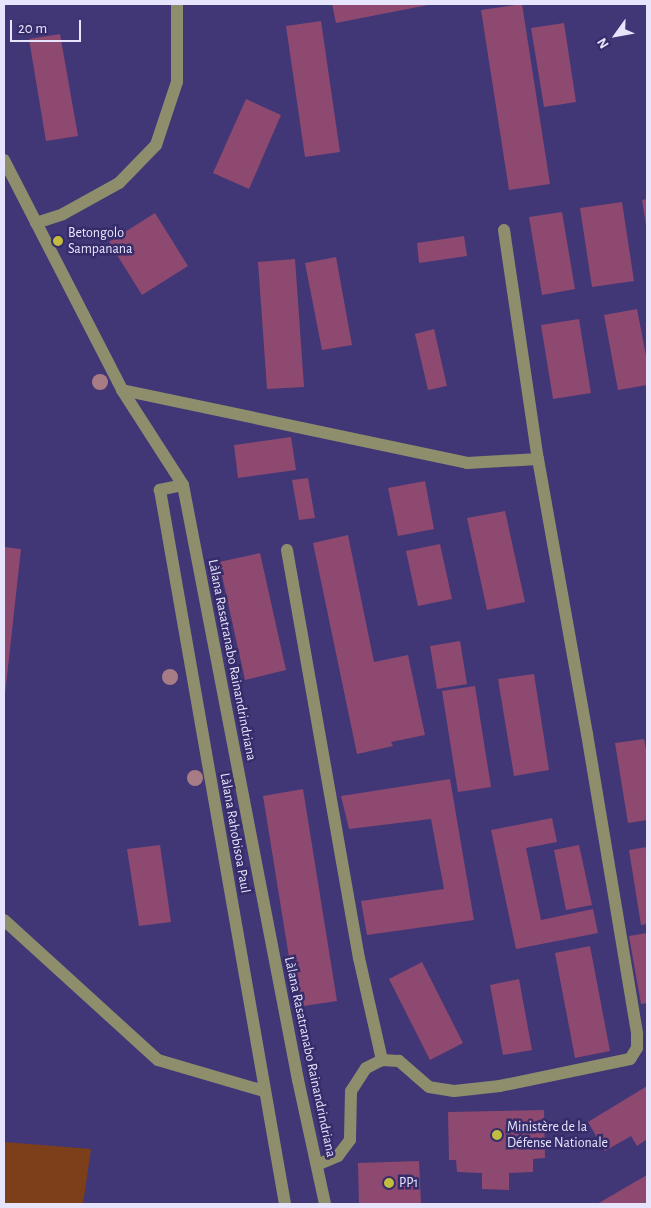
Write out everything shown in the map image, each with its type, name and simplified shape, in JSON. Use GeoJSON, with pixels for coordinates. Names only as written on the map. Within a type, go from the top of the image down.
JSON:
{"type":"FeatureCollection","features":[{"type":"Feature","properties":{"kind":"street"},"geometry":{"type":"LineString","coordinates":[[171,4],[177,19]]}},
{"type":"Feature","properties":{"kind":"street"},"geometry":{"type":"LineString","coordinates":[[36,223],[63,214],[119,183],[156,145],[177,82],[177,4]]}},
{"type":"Feature","properties":{"kind":"street","name":"Làlana Rasatranabo Rainandrindriana"},"geometry":{"type":"LineString","coordinates":[[4,160],[122,390],[183,485],[298,1080],[326,1204]]}},
{"type":"Feature","properties":{"kind":"street"},"geometry":{"type":"LineString","coordinates":[[317,1164],[338,1156],[350,1140],[351,1090],[366,1068],[382,1060],[399,1061],[429,1087],[454,1091],[500,1086],[630,1059],[637,1048],[637,1034],[592,763],[538,459],[504,230]]}},
{"type":"Feature","properties":{"kind":"street"},"geometry":{"type":"LineString","coordinates":[[122,390],[467,463],[538,459]]}},
{"type":"Feature","properties":{"kind":"street","name":"Làlana Rahobisoa Paul"},"geometry":{"type":"LineString","coordinates":[[183,485],[160,490],[285,1204]]}},
{"type":"Feature","properties":{"kind":"street"},"geometry":{"type":"LineString","coordinates":[[287,550],[359,958],[382,1060]]}},
{"type":"Feature","properties":{"kind":"street"},"geometry":{"type":"LineString","coordinates":[[4,920],[158,1060],[264,1091]]}},
{"type":"Feature","properties":{"kind":"shaded area"},"geometry":{"type":"Polygon","coordinates":[[[4,1142],[91,1149],[83,1204],[4,1204],[4,1142]]]}},
{"type":"Feature","properties":{"kind":"building"},"geometry":{"type":"Polygon","coordinates":[[[332,4],[428,4],[428,5],[336,23],[332,4]]]}},
{"type":"Feature","properties":{"kind":"building"},"geometry":{"type":"Polygon","coordinates":[[[522,4],[550,184],[509,190],[481,10],[522,4]]]}},
{"type":"Feature","properties":{"kind":"building"},"geometry":{"type":"Polygon","coordinates":[[[321,21],[340,152],[305,157],[286,26],[321,21]]]}},
{"type":"Feature","properties":{"kind":"building"},"geometry":{"type":"Polygon","coordinates":[[[564,23],[576,102],[544,107],[531,28],[564,23]]]}},
{"type":"Feature","properties":{"kind":"building"},"geometry":{"type":"Polygon","coordinates":[[[60,34],[78,136],[46,141],[29,39],[60,34]]]}},
{"type":"Feature","properties":{"kind":"building"},"geometry":{"type":"Polygon","coordinates":[[[246,99],[281,115],[249,189],[213,173],[246,99]]]}},
{"type":"Feature","properties":{"kind":"building"},"geometry":{"type":"Polygon","coordinates":[[[647,199],[647,225],[646,225],[642,200],[647,199]]]}},
{"type":"Feature","properties":{"kind":"building"},"geometry":{"type":"Polygon","coordinates":[[[622,202],[634,281],[592,287],[580,208],[622,202]]]}},
{"type":"Feature","properties":{"kind":"building"},"geometry":{"type":"Polygon","coordinates":[[[562,212],[575,289],[542,295],[529,217],[562,212]]]}},
{"type":"Feature","properties":{"kind":"building"},"geometry":{"type":"Polygon","coordinates":[[[155,213],[188,266],[142,295],[109,242],[155,213]]]}},
{"type":"Feature","properties":{"kind":"building"},"geometry":{"type":"Polygon","coordinates":[[[464,236],[467,256],[419,263],[417,243],[464,236]]]}},
{"type":"Feature","properties":{"kind":"building"},"geometry":{"type":"Polygon","coordinates":[[[336,257],[352,345],[322,350],[305,263],[336,257]]]}},
{"type":"Feature","properties":{"kind":"building"},"geometry":{"type":"Polygon","coordinates":[[[295,259],[304,387],[267,389],[258,262],[295,259]]]}},
{"type":"Feature","properties":{"kind":"building"},"geometry":{"type":"Polygon","coordinates":[[[637,309],[647,361],[647,385],[618,390],[604,315],[637,309]]]}},
{"type":"Feature","properties":{"kind":"building"},"geometry":{"type":"Polygon","coordinates":[[[579,319],[591,393],[553,399],[541,325],[579,319]]]}},
{"type":"Feature","properties":{"kind":"building"},"geometry":{"type":"Polygon","coordinates":[[[434,329],[447,386],[428,390],[415,334],[434,329]]]}},
{"type":"Feature","properties":{"kind":"building"},"geometry":{"type":"Polygon","coordinates":[[[291,437],[296,470],[238,478],[234,445],[291,437]]]}},
{"type":"Feature","properties":{"kind":"building"},"geometry":{"type":"Polygon","coordinates":[[[308,478],[315,518],[299,520],[292,480],[308,478]]]}},
{"type":"Feature","properties":{"kind":"building"},"geometry":{"type":"Polygon","coordinates":[[[425,481],[434,529],[398,536],[388,488],[425,481]]]}},
{"type":"Feature","properties":{"kind":"building"},"geometry":{"type":"Polygon","coordinates":[[[505,511],[525,602],[487,610],[467,518],[505,511]]]}},
{"type":"Feature","properties":{"kind":"building"},"geometry":{"type":"Polygon","coordinates":[[[348,535],[374,662],[408,655],[425,735],[391,742],[393,746],[357,754],[313,543],[348,535]]]}},
{"type":"Feature","properties":{"kind":"building"},"geometry":{"type":"Polygon","coordinates":[[[440,544],[452,599],[418,606],[406,551],[440,544]]]}},
{"type":"Feature","properties":{"kind":"building"},"geometry":{"type":"Polygon","coordinates":[[[4,547],[21,549],[5,694],[4,693],[4,547]]]}},
{"type":"Feature","properties":{"kind":"building"},"geometry":{"type":"Polygon","coordinates":[[[260,553],[286,670],[245,680],[219,562],[260,553]]]}},
{"type":"Feature","properties":{"kind":"building"},"geometry":{"type":"Polygon","coordinates":[[[460,641],[467,684],[437,689],[430,646],[460,641]]]}},
{"type":"Feature","properties":{"kind":"building"},"geometry":{"type":"Polygon","coordinates":[[[534,674],[549,770],[514,776],[498,679],[534,674]]]}},
{"type":"Feature","properties":{"kind":"building"},"geometry":{"type":"Polygon","coordinates":[[[475,686],[491,787],[458,792],[442,691],[475,686]]]}},
{"type":"Feature","properties":{"kind":"building"},"geometry":{"type":"Polygon","coordinates":[[[644,739],[647,755],[647,820],[628,823],[615,743],[644,739]]]}},
{"type":"Feature","properties":{"kind":"building"},"geometry":{"type":"Polygon","coordinates":[[[450,779],[474,920],[367,935],[361,901],[444,889],[431,819],[349,829],[341,796],[450,779]]]}},
{"type":"Feature","properties":{"kind":"building"},"geometry":{"type":"Polygon","coordinates":[[[303,789],[337,1001],[297,1007],[263,796],[303,789]]]}},
{"type":"Feature","properties":{"kind":"building"},"geometry":{"type":"Polygon","coordinates":[[[552,818],[557,842],[526,848],[541,920],[593,909],[598,933],[516,949],[491,830],[552,818]]]}},
{"type":"Feature","properties":{"kind":"building"},"geometry":{"type":"Polygon","coordinates":[[[160,845],[171,922],[139,926],[127,849],[160,845]]]}},
{"type":"Feature","properties":{"kind":"building"},"geometry":{"type":"Polygon","coordinates":[[[579,845],[592,905],[566,910],[554,850],[579,845]]]}},
{"type":"Feature","properties":{"kind":"building"},"geometry":{"type":"Polygon","coordinates":[[[647,847],[647,924],[641,925],[629,850],[647,847]]]}},
{"type":"Feature","properties":{"kind":"building"},"geometry":{"type":"Polygon","coordinates":[[[647,933],[647,1003],[641,1004],[629,936],[647,933]]]}},
{"type":"Feature","properties":{"kind":"building"},"geometry":{"type":"Polygon","coordinates":[[[590,946],[610,1051],[575,1058],[555,953],[590,946]]]}},
{"type":"Feature","properties":{"kind":"building"},"geometry":{"type":"Polygon","coordinates":[[[422,962],[463,1043],[430,1060],[389,979],[422,962]]]}},
{"type":"Feature","properties":{"kind":"building"},"geometry":{"type":"Polygon","coordinates":[[[519,979],[532,1050],[503,1055],[490,985],[519,979]]]}},
{"type":"Feature","properties":{"kind":"building"},"geometry":{"type":"Polygon","coordinates":[[[647,1086],[647,1139],[637,1146],[631,1136],[605,1151],[588,1122],[647,1086]]]}},
{"type":"Feature","properties":{"kind":"building","name":"Ministère de la Défense Nationale"},"geometry":{"type":"Polygon","coordinates":[[[544,1110],[545,1158],[533,1159],[533,1172],[509,1173],[509,1190],[482,1189],[482,1173],[457,1172],[456,1160],[449,1160],[448,1112],[544,1110]]]}},
{"type":"Feature","properties":{"kind":"building","name":"PP1"},"geometry":{"type":"Polygon","coordinates":[[[419,1161],[421,1204],[359,1204],[358,1163],[419,1161]]]}},
{"type":"Feature","properties":{"kind":"building"},"geometry":{"type":"Polygon","coordinates":[[[647,1175],[647,1204],[597,1204],[647,1175]]]}},
{"type":"Feature","properties":{"kind":"place","name":"Betongolo Sampanana"},"geometry":{"type":"Point","coordinates":[58,241]}},
{"type":"Feature","properties":{"kind":"place","name":"Ministère de la Défense Nationale"},"geometry":{"type":"Point","coordinates":[497,1135]}},
{"type":"Feature","properties":{"kind":"place","name":"PP1"},"geometry":{"type":"Point","coordinates":[389,1183]}}]}
